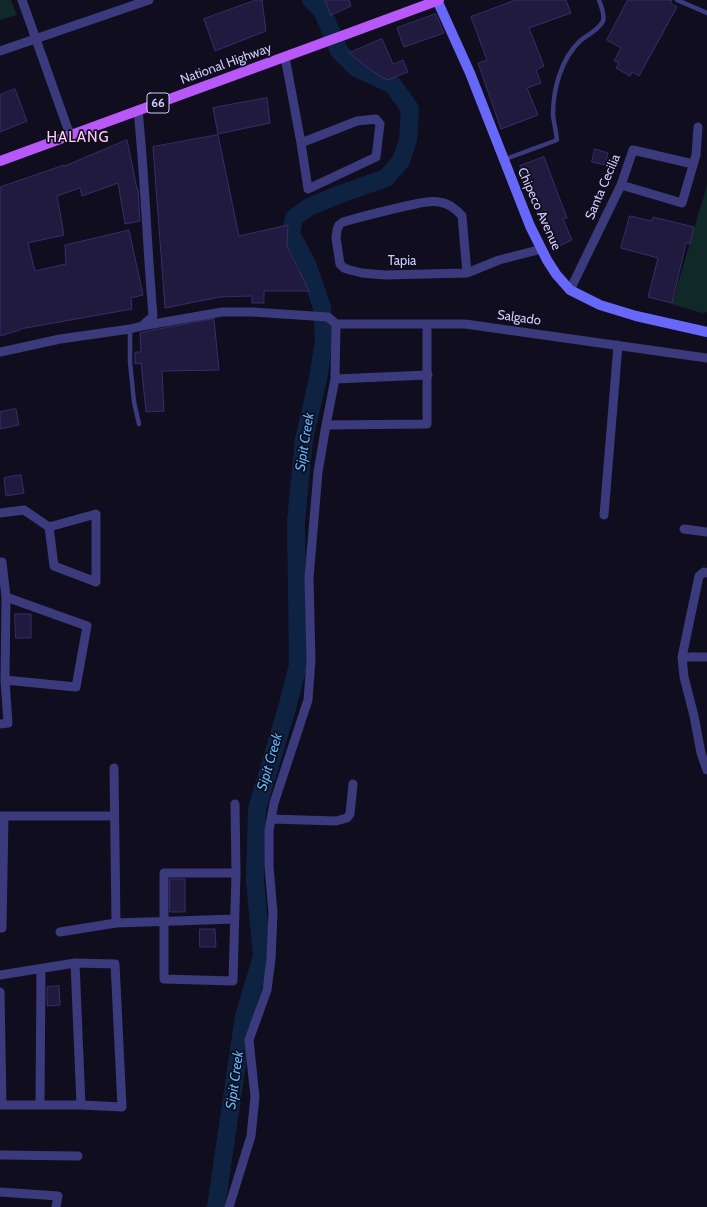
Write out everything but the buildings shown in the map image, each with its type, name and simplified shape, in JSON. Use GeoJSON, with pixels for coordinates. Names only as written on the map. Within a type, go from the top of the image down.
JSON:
{"type":"FeatureCollection","features":[{"type":"Feature","properties":{"kind":"main road","name":"Chipeco Avenue"},"geometry":{"type":"LineString","coordinates":[[438,0],[470,72],[530,226],[546,260],[556,274],[570,290],[600,305],[636,316],[704,330]]}},
{"type":"Feature","properties":{"kind":"main road","name":"National Highway"},"geometry":{"type":"LineString","coordinates":[[0,161],[438,0]]}},
{"type":"Feature","properties":{"kind":"street"},"geometry":{"type":"LineString","coordinates":[[22,0],[70,135]]}},
{"type":"Feature","properties":{"kind":"street"},"geometry":{"type":"LineString","coordinates":[[0,51],[123,4],[150,0]]}},
{"type":"Feature","properties":{"kind":"street"},"geometry":{"type":"LineString","coordinates":[[285,57],[308,189],[376,157],[380,124],[376,119],[357,121],[301,143]]}},
{"type":"Feature","properties":{"kind":"street"},"geometry":{"type":"LineString","coordinates":[[138,110],[153,316],[142,326]]}},
{"type":"Feature","properties":{"kind":"street"},"geometry":{"type":"LineString","coordinates":[[622,184],[682,203],[696,155],[698,127]]}},
{"type":"Feature","properties":{"kind":"street","name":"Santa Cecilia"},"geometry":{"type":"LineString","coordinates":[[570,290],[622,184],[633,150],[693,164]]}},
{"type":"Feature","properties":{"kind":"street","name":"Tapia"},"geometry":{"type":"LineString","coordinates":[[467,273],[462,216],[450,205],[428,201],[377,212],[343,222],[339,225],[337,230],[336,238],[340,264],[344,268],[356,272],[385,275],[467,273],[499,260],[542,249]]}},
{"type":"Feature","properties":{"kind":"street"},"geometry":{"type":"LineString","coordinates":[[0,352],[60,339],[130,329],[222,312],[252,312],[328,317],[336,324],[335,378],[318,472],[309,578],[311,660],[308,700],[274,803],[269,830],[269,866],[273,913],[271,959],[267,990],[249,1040],[255,1096],[251,1136],[229,1207]]}},
{"type":"Feature","properties":{"kind":"street","name":"Salgado"},"geometry":{"type":"LineString","coordinates":[[336,324],[465,324],[707,358]]}},
{"type":"Feature","properties":{"kind":"street"},"geometry":{"type":"LineString","coordinates":[[326,425],[427,424],[428,374],[426,324]]}},
{"type":"Feature","properties":{"kind":"street"},"geometry":{"type":"LineString","coordinates":[[604,515],[618,345]]}},
{"type":"Feature","properties":{"kind":"street"},"geometry":{"type":"LineString","coordinates":[[335,378],[428,374]]}},
{"type":"Feature","properties":{"kind":"street"},"geometry":{"type":"LineString","coordinates":[[0,513],[24,510],[49,527],[54,566],[96,582],[96,514],[49,527]]}},
{"type":"Feature","properties":{"kind":"street"},"geometry":{"type":"LineString","coordinates":[[684,529],[707,532]]}},
{"type":"Feature","properties":{"kind":"street"},"geometry":{"type":"LineString","coordinates":[[0,562],[2,562],[6,597],[5,680],[8,723],[0,724]]}},
{"type":"Feature","properties":{"kind":"street"},"geometry":{"type":"LineString","coordinates":[[707,572],[704,572],[699,576],[682,657],[684,677],[694,716],[701,753],[707,770]]}},
{"type":"Feature","properties":{"kind":"street"},"geometry":{"type":"LineString","coordinates":[[5,680],[76,687],[87,626],[6,597]]}},
{"type":"Feature","properties":{"kind":"street"},"geometry":{"type":"LineString","coordinates":[[682,657],[707,657]]}},
{"type":"Feature","properties":{"kind":"street"},"geometry":{"type":"LineString","coordinates":[[114,768],[116,923]]}},
{"type":"Feature","properties":{"kind":"street"},"geometry":{"type":"LineString","coordinates":[[271,819],[329,821],[347,818],[350,814],[353,784]]}},
{"type":"Feature","properties":{"kind":"street"},"geometry":{"type":"LineString","coordinates":[[235,804],[236,873],[233,981],[164,979],[164,873],[236,873]]}},
{"type":"Feature","properties":{"kind":"street"},"geometry":{"type":"LineString","coordinates":[[0,928],[2,928],[2,816],[114,816]]}},
{"type":"Feature","properties":{"kind":"street"},"geometry":{"type":"LineString","coordinates":[[60,932],[116,923],[235,919]]}},
{"type":"Feature","properties":{"kind":"street"},"geometry":{"type":"LineString","coordinates":[[75,963],[81,1105]]}},
{"type":"Feature","properties":{"kind":"street"},"geometry":{"type":"LineString","coordinates":[[0,975],[75,963],[115,964],[122,1107],[81,1105],[1,1105],[0,992]]}},
{"type":"Feature","properties":{"kind":"street"},"geometry":{"type":"LineString","coordinates":[[40,1105],[41,969]]}},
{"type":"Feature","properties":{"kind":"street"},"geometry":{"type":"LineString","coordinates":[[0,1155],[78,1156]]}},
{"type":"Feature","properties":{"kind":"street"},"geometry":{"type":"LineString","coordinates":[[0,1192],[58,1196],[56,1207]]}},
{"type":"Feature","properties":{"kind":"lane"},"geometry":{"type":"LineString","coordinates":[[503,160],[557,140],[553,116],[554,97],[559,76],[571,50],[599,27],[603,21],[604,16],[599,0]]}},
{"type":"Feature","properties":{"kind":"lane"},"geometry":{"type":"LineString","coordinates":[[677,0],[707,13]]}},
{"type":"Feature","properties":{"kind":"lane"},"geometry":{"type":"LineString","coordinates":[[130,329],[130,362],[134,402],[139,424]]}},
{"type":"Feature","properties":{"kind":"green space"},"geometry":{"type":"Polygon","coordinates":[[[0,0],[11,0],[17,15],[0,20],[0,0]]]}},
{"type":"Feature","properties":{"kind":"green space"},"geometry":{"type":"Polygon","coordinates":[[[707,186],[707,312],[702,313],[672,304],[707,186]]]}},
{"type":"Feature","properties":{"kind":"waterway","name":"Sipit Creek"},"geometry":{"type":"LineString","coordinates":[[216,1207],[244,1016],[262,956],[255,881],[257,809],[298,665],[296,521],[304,439],[318,379],[324,341],[322,307],[307,264],[291,234],[294,218],[309,207],[386,178],[401,161],[408,140],[410,109],[393,85],[356,68],[339,51],[322,10],[311,0]]}},
{"type":"Feature","properties":{"kind":"district","name":"HALANG"},"geometry":{"type":"Point","coordinates":[78,138]}}]}
